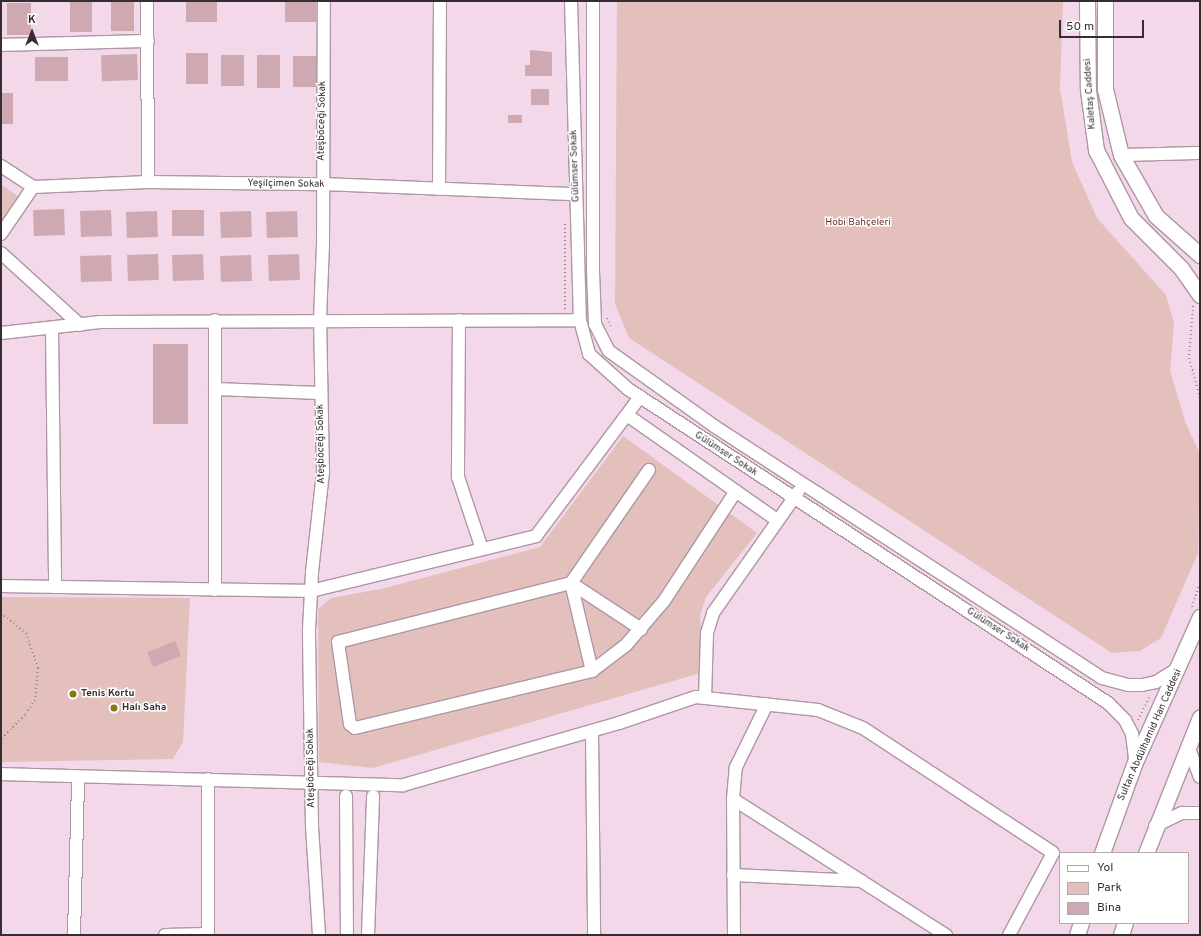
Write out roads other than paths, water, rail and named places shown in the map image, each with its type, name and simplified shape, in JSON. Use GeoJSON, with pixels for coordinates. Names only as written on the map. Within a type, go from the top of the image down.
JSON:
{"type":"FeatureCollection","features":[{"type":"Feature","properties":{"kind":"main road","name":"Kaletaş Caddesi"},"geometry":{"type":"LineString","coordinates":[[1086,1],[1088,90],[1096,150],[1131,218],[1181,268],[1196,299]]}},
{"type":"Feature","properties":{"kind":"main road","name":"Kaletaş Caddesi"},"geometry":{"type":"LineString","coordinates":[[1105,1],[1105,89],[1121,155],[1156,216],[1200,255]]}},
{"type":"Feature","properties":{"kind":"main road","name":"Sultan Abdülhamid Han Caddesi"},"geometry":{"type":"LineString","coordinates":[[1102,852],[1135,762],[1180,667],[1200,617]]}},
{"type":"Feature","properties":{"kind":"main road"},"geometry":{"type":"LineString","coordinates":[[1146,852],[1155,826],[1200,717]]}},
{"type":"Feature","properties":{"kind":"main road"},"geometry":{"type":"LineString","coordinates":[[1078,935],[1080,924]]}},
{"type":"Feature","properties":{"kind":"main road"},"geometry":{"type":"LineString","coordinates":[[1122,935],[1125,924]]}},
{"type":"Feature","properties":{"kind":"street"},"geometry":{"type":"LineString","coordinates":[[147,1],[148,182]]}},
{"type":"Feature","properties":{"kind":"street","name":"Ateşböceği Sokak"},"geometry":{"type":"LineString","coordinates":[[319,935],[312,780],[311,591],[323,472],[320,393],[320,319],[324,1]]}},
{"type":"Feature","properties":{"kind":"street"},"geometry":{"type":"LineString","coordinates":[[440,1],[440,189]]}},
{"type":"Feature","properties":{"kind":"street","name":"Gülümser Sokak"},"geometry":{"type":"LineString","coordinates":[[571,1],[576,194],[574,320],[589,354],[640,397],[1108,703],[1129,727],[1136,746],[1135,762]]}},
{"type":"Feature","properties":{"kind":"street"},"geometry":{"type":"LineString","coordinates":[[593,1],[593,271],[595,324],[609,351],[637,374],[803,484],[1102,678],[1128,686],[1151,683],[1180,667]]}},
{"type":"Feature","properties":{"kind":"street"},"geometry":{"type":"LineString","coordinates":[[1,45],[148,41]]}},
{"type":"Feature","properties":{"kind":"street"},"geometry":{"type":"LineString","coordinates":[[1121,155],[1200,153]]}},
{"type":"Feature","properties":{"kind":"street"},"geometry":{"type":"LineString","coordinates":[[1,166],[33,187],[1,234]]}},
{"type":"Feature","properties":{"kind":"street","name":"Yeşilçimen Sokak"},"geometry":{"type":"LineString","coordinates":[[33,187],[148,182],[322,184],[576,194]]}},
{"type":"Feature","properties":{"kind":"street"},"geometry":{"type":"LineString","coordinates":[[1,254],[80,325]]}},
{"type":"Feature","properties":{"kind":"street"},"geometry":{"type":"LineString","coordinates":[[214,590],[215,320]]}},
{"type":"Feature","properties":{"kind":"street"},"geometry":{"type":"LineString","coordinates":[[1,333],[52,330],[80,325],[215,320],[574,320]]}},
{"type":"Feature","properties":{"kind":"street"},"geometry":{"type":"LineString","coordinates":[[459,320],[458,476],[482,549]]}},
{"type":"Feature","properties":{"kind":"street"},"geometry":{"type":"LineString","coordinates":[[52,330],[55,587]]}},
{"type":"Feature","properties":{"kind":"street"},"geometry":{"type":"LineString","coordinates":[[214,389],[320,393]]}},
{"type":"Feature","properties":{"kind":"street"},"geometry":{"type":"LineString","coordinates":[[1,586],[311,591],[536,536],[640,397]]}},
{"type":"Feature","properties":{"kind":"street"},"geometry":{"type":"LineString","coordinates":[[627,414],[777,520]]}},
{"type":"Feature","properties":{"kind":"street"},"geometry":{"type":"LineString","coordinates":[[649,470],[571,583],[338,642],[350,724],[355,728],[592,671],[626,645],[664,601],[736,491]]}},
{"type":"Feature","properties":{"kind":"street"},"geometry":{"type":"LineString","coordinates":[[705,698],[707,633],[713,613],[803,484]]}},
{"type":"Feature","properties":{"kind":"street"},"geometry":{"type":"LineString","coordinates":[[571,583],[640,629]]}},
{"type":"Feature","properties":{"kind":"street"},"geometry":{"type":"LineString","coordinates":[[571,583],[592,671]]}},
{"type":"Feature","properties":{"kind":"street"},"geometry":{"type":"LineString","coordinates":[[1,774],[78,778],[312,780],[403,785],[592,731],[696,697],[818,710],[863,728],[1053,853],[1009,935]]}},
{"type":"Feature","properties":{"kind":"street"},"geometry":{"type":"LineString","coordinates":[[734,935],[733,798],[736,767],[767,704]]}},
{"type":"Feature","properties":{"kind":"street"},"geometry":{"type":"LineString","coordinates":[[592,731],[594,935]]}},
{"type":"Feature","properties":{"kind":"street"},"geometry":{"type":"LineString","coordinates":[[1188,746],[1200,777]]}},
{"type":"Feature","properties":{"kind":"street"},"geometry":{"type":"LineString","coordinates":[[74,935],[78,778]]}},
{"type":"Feature","properties":{"kind":"street"},"geometry":{"type":"LineString","coordinates":[[165,935],[208,934],[208,779]]}},
{"type":"Feature","properties":{"kind":"street"},"geometry":{"type":"LineString","coordinates":[[346,796],[347,935]]}},
{"type":"Feature","properties":{"kind":"street"},"geometry":{"type":"LineString","coordinates":[[368,935],[373,796]]}},
{"type":"Feature","properties":{"kind":"street"},"geometry":{"type":"LineString","coordinates":[[733,798],[946,935]]}},
{"type":"Feature","properties":{"kind":"street"},"geometry":{"type":"LineString","coordinates":[[1155,826],[1182,813],[1200,813]]}},
{"type":"Feature","properties":{"kind":"street"},"geometry":{"type":"LineString","coordinates":[[733,875],[863,881]]}},
{"type":"Feature","properties":{"kind":"place","name":"Tenis Kortu"},"geometry":{"type":"Point","coordinates":[73,694]}},
{"type":"Feature","properties":{"kind":"place","name":"Halı Saha"},"geometry":{"type":"Point","coordinates":[114,708]}},
{"type":"Feature","properties":{"kind":"park label","name":"Hobi Bahçeleri"},"geometry":{"type":"Point","coordinates":[858,223]}}]}
